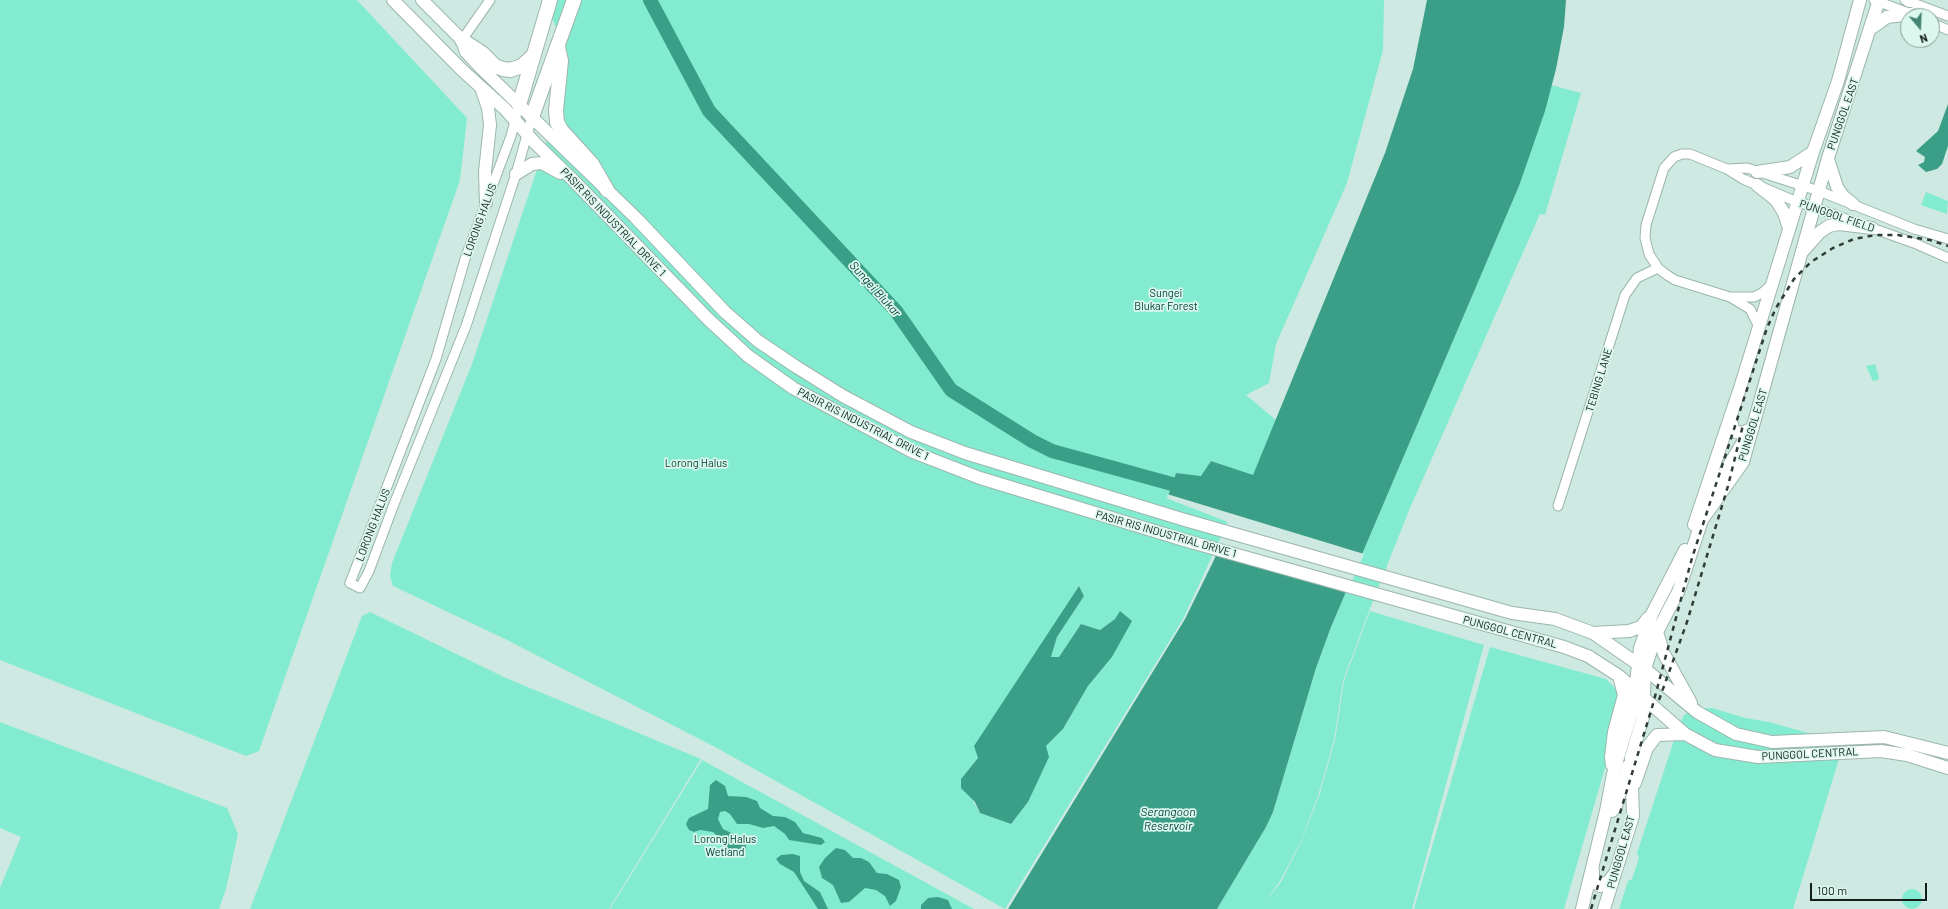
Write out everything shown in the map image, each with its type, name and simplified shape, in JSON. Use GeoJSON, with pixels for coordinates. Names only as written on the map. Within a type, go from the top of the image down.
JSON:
{"type":"FeatureCollection","features":[{"type":"Feature","properties":{"kind":"highway"},"geometry":{"type":"LineString","coordinates":[[532,117],[536,102],[558,47],[574,0]]}},
{"type":"Feature","properties":{"kind":"highway"},"geometry":{"type":"LineString","coordinates":[[519,105],[550,1]]}},
{"type":"Feature","properties":{"kind":"highway"},"geometry":{"type":"LineString","coordinates":[[462,40],[482,53],[495,66],[510,70],[522,66],[535,54]]}},
{"type":"Feature","properties":{"kind":"highway"},"geometry":{"type":"LineString","coordinates":[[558,47],[561,61],[556,110],[558,122],[561,130],[592,164],[607,190]]}},
{"type":"Feature","properties":{"kind":"main road","name":"PASIR RIS INDUSTRIAL DRIVE 1"},"geometry":{"type":"LineString","coordinates":[[393,0],[515,121],[709,320],[748,356],[793,388],[846,418],[913,452],[980,478],[1184,540],[1421,607]]}},
{"type":"Feature","properties":{"kind":"main road","name":"PASIR RIS INDUSTRIAL DRIVE 1"},"geometry":{"type":"LineString","coordinates":[[422,0],[462,40],[466,52],[636,218],[725,312],[758,341],[843,396],[911,432],[966,453],[1185,520],[1425,589]]}},
{"type":"Feature","properties":{"kind":"main road","name":"PUNGGOL EAST"},"geometry":{"type":"LineString","coordinates":[[1604,909],[1633,816],[1631,758],[1643,717],[1645,698],[1640,648],[1652,614],[1684,553],[1730,417],[1813,152],[1838,81],[1860,0]]}},
{"type":"Feature","properties":{"kind":"main road","name":"PUNGGOL EAST"},"geometry":{"type":"LineString","coordinates":[[1582,909],[1594,865],[1613,774],[1630,720],[1641,666],[1678,590],[1702,520],[1743,462],[1800,253],[1828,158],[1870,29],[1877,1]]}},
{"type":"Feature","properties":{"kind":"main road"},"geometry":{"type":"LineString","coordinates":[[1870,29],[1887,17],[1900,16]]}},
{"type":"Feature","properties":{"kind":"main road"},"geometry":{"type":"LineString","coordinates":[[480,86],[488,108],[490,125],[485,172],[486,203]]}},
{"type":"Feature","properties":{"kind":"main road"},"geometry":{"type":"LineString","coordinates":[[1757,172],[1790,168],[1813,152]]}},
{"type":"Feature","properties":{"kind":"main road"},"geometry":{"type":"LineString","coordinates":[[1828,158],[1837,187],[1843,196],[1853,204]]}},
{"type":"Feature","properties":{"kind":"main road"},"geometry":{"type":"LineString","coordinates":[[516,174],[532,164],[542,164],[570,177]]}},
{"type":"Feature","properties":{"kind":"main road"},"geometry":{"type":"LineString","coordinates":[[1756,185],[1776,200],[1784,213],[1789,228]]}},
{"type":"Feature","properties":{"kind":"main road"},"geometry":{"type":"LineString","coordinates":[[1800,253],[1820,232],[1829,226],[1839,224],[1872,228]]}},
{"type":"Feature","properties":{"kind":"main road"},"geometry":{"type":"LineString","coordinates":[[1730,417],[1733,430],[1736,432],[1741,433],[1751,429]]}},
{"type":"Feature","properties":{"kind":"main road","name":"PUNGGOL CENTRAL"},"geometry":{"type":"LineString","coordinates":[[1425,589],[1512,613],[1555,618],[1593,633],[1641,666],[1697,712],[1736,734],[1772,742],[1884,737],[1948,753]]}},
{"type":"Feature","properties":{"kind":"main road","name":"PUNGGOL CENTRAL"},"geometry":{"type":"LineString","coordinates":[[1421,607],[1564,647],[1588,656],[1619,676],[1685,734],[1715,750],[1758,757],[1881,751],[1906,755],[1948,768]]}},
{"type":"Feature","properties":{"kind":"main road"},"geometry":{"type":"LineString","coordinates":[[1593,633],[1629,631],[1641,627],[1652,614]]}},
{"type":"Feature","properties":{"kind":"main road"},"geometry":{"type":"LineString","coordinates":[[1657,632],[1664,654],[1697,712]]}},
{"type":"Feature","properties":{"kind":"main road"},"geometry":{"type":"LineString","coordinates":[[1613,774],[1611,757],[1612,745],[1624,695],[1619,676]]}},
{"type":"Feature","properties":{"kind":"main road"},"geometry":{"type":"LineString","coordinates":[[1632,790],[1647,748],[1657,735],[1685,734]]}},
{"type":"Feature","properties":{"kind":"main road"},"geometry":{"type":"LineString","coordinates":[[1606,811],[1612,811],[1616,806],[1631,758]]}},
{"type":"Feature","properties":{"kind":"main road"},"geometry":{"type":"LineString","coordinates":[[1594,865],[1594,881],[1600,886],[1610,881],[1617,871]]}},
{"type":"Feature","properties":{"kind":"street"},"geometry":{"type":"LineString","coordinates":[[462,40],[490,0]]}},
{"type":"Feature","properties":{"kind":"street"},"geometry":{"type":"LineString","coordinates":[[1907,0],[1948,16]]}},
{"type":"Feature","properties":{"kind":"street"},"geometry":{"type":"LineString","coordinates":[[1877,1],[1900,10]]}},
{"type":"Feature","properties":{"kind":"street","name":"LORONG HALUS"},"geometry":{"type":"LineString","coordinates":[[519,105],[515,121],[465,259],[436,359],[350,583],[360,588],[369,571],[394,504],[466,326],[516,174],[532,117]]}},
{"type":"Feature","properties":{"kind":"street","name":"PUNGGOL FIELD"},"geometry":{"type":"LineString","coordinates":[[1658,268],[1649,254],[1646,245],[1646,226],[1664,168],[1674,157],[1682,154],[1690,154],[1727,169],[1756,185],[1798,202],[1914,243],[1948,258]]}},
{"type":"Feature","properties":{"kind":"street","name":"PUNGGOL FIELD"},"geometry":{"type":"LineString","coordinates":[[1727,169],[1747,168],[1819,191],[1914,229],[1948,239]]}},
{"type":"Feature","properties":{"kind":"street"},"geometry":{"type":"LineString","coordinates":[[1914,229],[1936,230],[1948,234]]}},
{"type":"Feature","properties":{"kind":"street"},"geometry":{"type":"LineString","coordinates":[[1658,268],[1675,280],[1730,296],[1754,297],[1772,284]]}},
{"type":"Feature","properties":{"kind":"street","name":"TEBING LANE"},"geometry":{"type":"LineString","coordinates":[[1558,506],[1625,295],[1637,278],[1658,268]]}},
{"type":"Feature","properties":{"kind":"street"},"geometry":{"type":"LineString","coordinates":[[1730,296],[1750,308],[1758,327]]}},
{"type":"Feature","properties":{"kind":"green space"},"geometry":{"type":"Polygon","coordinates":[[[0,0],[357,0],[467,118],[460,180],[259,751],[246,756],[0,660],[0,0]]]}},
{"type":"Feature","properties":{"kind":"green space"},"geometry":{"type":"Polygon","coordinates":[[[545,0],[1384,0],[1383,50],[1347,183],[1276,344],[1269,383],[1246,395],[1276,420],[1253,476],[1212,461],[1201,476],[1176,473],[1166,498],[1228,522],[1183,619],[1005,909],[715,747],[505,639],[393,586],[390,576],[392,563],[472,364],[561,98],[567,55],[545,0]],[[1079,586],[978,758],[961,779],[980,813],[1011,824],[1028,802],[1046,746],[1063,729],[1088,686],[1112,657],[1115,619],[1100,630],[1081,624],[1059,657],[1051,657],[1057,637],[1084,596],[1079,586]]]}},
{"type":"Feature","properties":{"kind":"green space"},"geometry":{"type":"Polygon","coordinates":[[[1551,85],[1581,93],[1545,215],[1540,214],[1410,508],[1369,611],[1343,681],[1334,740],[1318,796],[1302,839],[1280,881],[1265,902],[1281,882],[1302,840],[1319,796],[1335,740],[1344,681],[1370,611],[1484,645],[1412,909],[1217,909],[1266,827],[1273,812],[1316,668],[1331,627],[1519,186],[1551,85]]]}},
{"type":"Feature","properties":{"kind":"green space"},"geometry":{"type":"Polygon","coordinates":[[[1926,192],[1948,201],[1947,214],[1921,205],[1926,192]]]}},
{"type":"Feature","properties":{"kind":"green space"},"geometry":{"type":"Polygon","coordinates":[[[1875,364],[1879,377],[1878,380],[1873,381],[1866,366],[1875,364]]]}},
{"type":"Feature","properties":{"kind":"green space"},"geometry":{"type":"Polygon","coordinates":[[[370,612],[506,678],[701,759],[609,909],[250,909],[362,616],[370,612]]]}},
{"type":"Feature","properties":{"kind":"green space"},"geometry":{"type":"Polygon","coordinates":[[[1490,647],[1606,679],[1619,692],[1623,706],[1564,909],[1414,909],[1490,647]]]}},
{"type":"Feature","properties":{"kind":"green space"},"geometry":{"type":"Polygon","coordinates":[[[1697,708],[1712,708],[1745,718],[1769,722],[1844,743],[1793,909],[1619,909],[1628,881],[1632,879],[1639,858],[1637,853],[1678,728],[1684,715],[1697,708]]]}},
{"type":"Feature","properties":{"kind":"green space"},"geometry":{"type":"Polygon","coordinates":[[[0,722],[227,808],[238,834],[226,889],[219,909],[0,909],[0,888],[21,837],[0,828],[0,722]]]}},
{"type":"Feature","properties":{"kind":"green space","name":"Lorong Halus Wetland"},"geometry":{"type":"Polygon","coordinates":[[[702,760],[974,909],[610,909],[702,760]]]}},
{"type":"Feature","properties":{"kind":"green space"},"geometry":{"type":"Polygon","coordinates":[[[1908,889],[1916,889],[1922,895],[1922,903],[1916,909],[1908,909],[1902,903],[1902,895],[1908,889]]]}},
{"type":"Feature","properties":{"kind":"water","name":"Serangoon Reservoir"},"geometry":{"type":"Polygon","coordinates":[[[1427,0],[1566,0],[1564,27],[1556,69],[1545,111],[1519,186],[1331,627],[1316,668],[1273,812],[1266,827],[1217,909],[1008,909],[1185,619],[1213,562],[1231,521],[1168,496],[1176,473],[1201,476],[1211,461],[1253,475],[1385,153],[1413,69],[1427,0]]]}},
{"type":"Feature","properties":{"kind":"water"},"geometry":{"type":"Polygon","coordinates":[[[1948,104],[1948,146],[1942,164],[1937,169],[1926,172],[1918,165],[1924,162],[1925,157],[1916,151],[1938,131],[1948,104]]]}},
{"type":"Feature","properties":{"kind":"water"},"geometry":{"type":"Polygon","coordinates":[[[1079,586],[1084,596],[1057,637],[1051,657],[1059,657],[1081,624],[1100,630],[1115,619],[1120,611],[1132,621],[1112,657],[1088,686],[1063,729],[1046,746],[1049,757],[1028,802],[1011,824],[980,813],[975,802],[961,788],[961,779],[978,758],[974,746],[1079,586]]]}},
{"type":"Feature","properties":{"kind":"water"},"geometry":{"type":"Polygon","coordinates":[[[716,780],[725,786],[728,796],[746,797],[757,801],[760,808],[773,816],[785,817],[795,822],[803,833],[822,838],[825,842],[821,845],[789,840],[785,834],[774,826],[763,828],[749,824],[737,824],[730,814],[725,811],[720,812],[718,819],[723,829],[745,841],[746,848],[742,855],[733,856],[727,851],[721,839],[713,832],[700,830],[694,832],[689,830],[686,824],[689,818],[708,809],[710,785],[716,780]]]}},
{"type":"Feature","properties":{"kind":"water"},"geometry":{"type":"Polygon","coordinates":[[[836,848],[845,850],[853,858],[861,858],[869,862],[877,873],[887,874],[899,880],[901,887],[896,901],[890,906],[885,896],[876,890],[865,888],[849,902],[841,903],[833,885],[822,878],[819,867],[825,858],[836,848]]]}},
{"type":"Feature","properties":{"kind":"water"},"geometry":{"type":"Polygon","coordinates":[[[793,854],[800,856],[800,872],[804,881],[820,892],[828,909],[818,909],[794,872],[780,864],[776,859],[781,855],[793,854]]]}},
{"type":"Feature","properties":{"kind":"water"},"geometry":{"type":"Polygon","coordinates":[[[938,897],[948,900],[952,909],[921,909],[921,905],[928,898],[938,897]]]}},
{"type":"Feature","properties":{"kind":"pier"},"geometry":{"type":"Polygon","coordinates":[[[1167,494],[1364,554],[1348,590],[1215,552],[1228,522],[1168,497],[1167,494]]]}},
{"type":"Feature","properties":{"kind":"waterway","name":"Sungei Blukar"},"geometry":{"type":"LineString","coordinates":[[650,0],[709,111],[896,311],[951,390],[1032,441],[1052,451],[1172,484]]}},
{"type":"Feature","properties":{"kind":"railway"},"geometry":{"type":"LineString","coordinates":[[1591,909],[1653,704],[1692,558],[1767,328],[1776,308],[1794,279],[1811,262],[1833,248],[1854,239],[1876,235],[1898,235],[1930,240],[1948,246]]}},
{"type":"Feature","properties":{"kind":"railway"},"geometry":{"type":"LineString","coordinates":[[1659,700],[1687,622],[1728,486],[1743,425]]}},
{"type":"Feature","properties":{"kind":"park label","name":"Sungei Blukar Forest"},"geometry":{"type":"Point","coordinates":[1166,299]}},
{"type":"Feature","properties":{"kind":"park label","name":"Lorong Halus"},"geometry":{"type":"Point","coordinates":[696,463]}}]}
